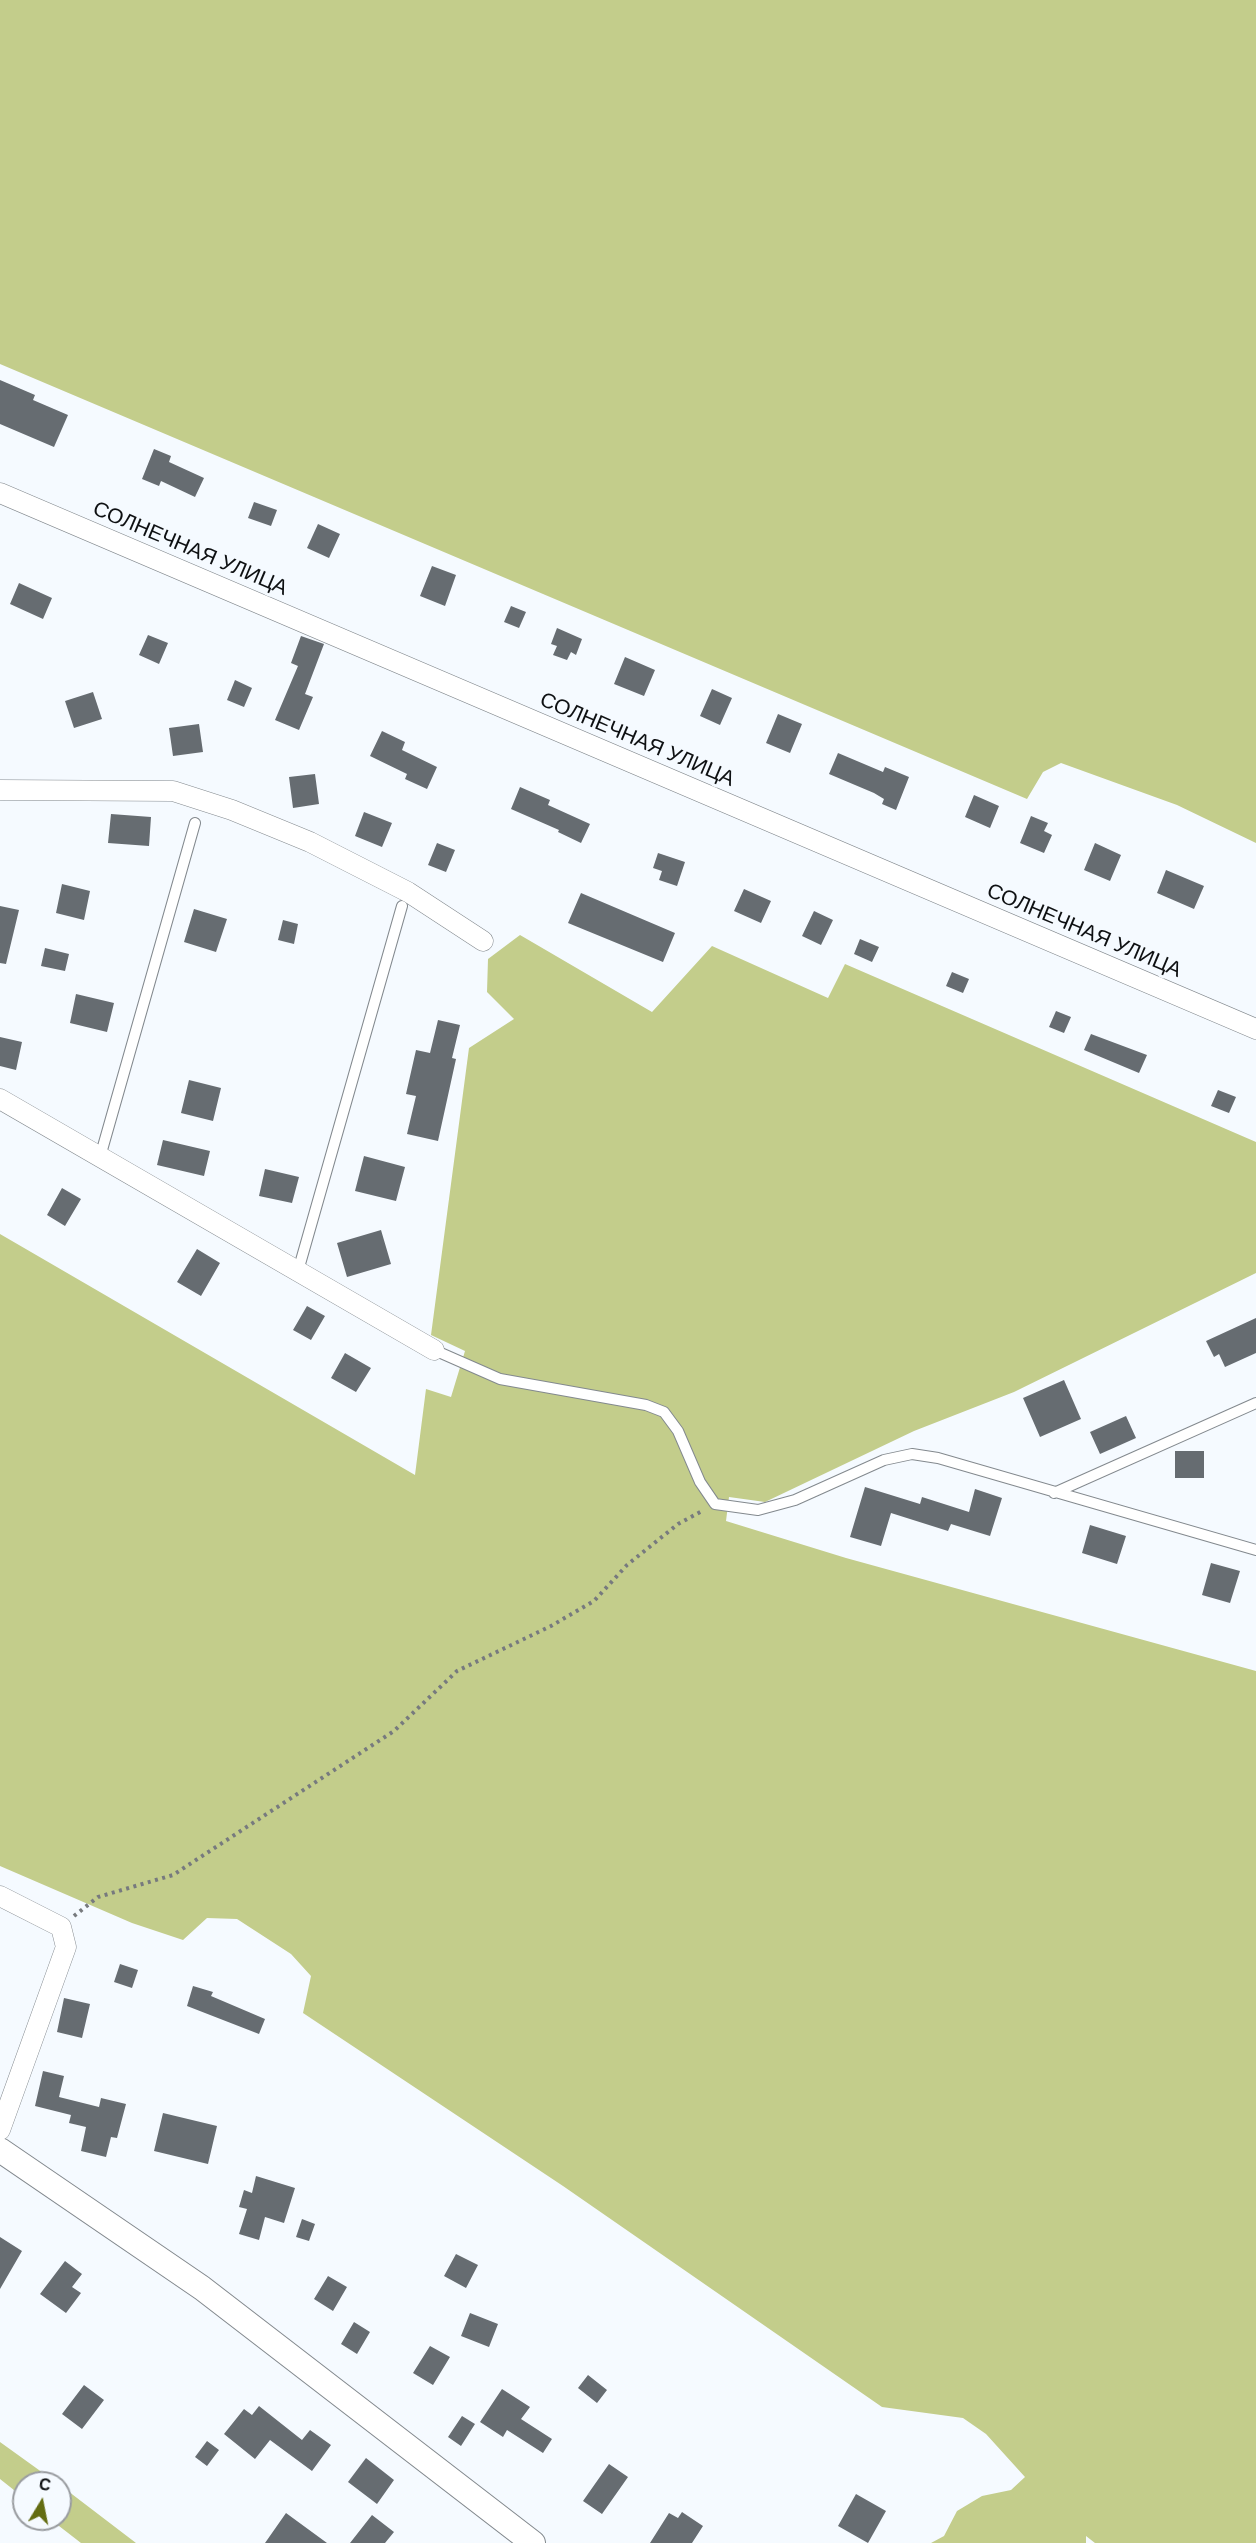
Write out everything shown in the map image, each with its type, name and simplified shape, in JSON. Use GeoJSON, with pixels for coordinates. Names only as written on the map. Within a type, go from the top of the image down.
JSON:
{"type":"FeatureCollection","features":[{"type":"Feature","properties":{"kind":"street","name":"СОЛНЕЧНАЯ УЛИЦА"},"geometry":{"type":"LineString","coordinates":[[0,494],[1256,1029]]}},
{"type":"Feature","properties":{"kind":"street"},"geometry":{"type":"LineString","coordinates":[[0,790],[173,791],[232,810],[310,842],[408,892],[483,941]]}},
{"type":"Feature","properties":{"kind":"street"},"geometry":{"type":"LineString","coordinates":[[0,1099],[434,1350]]}},
{"type":"Feature","properties":{"kind":"street"},"geometry":{"type":"LineString","coordinates":[[0,1896],[61,1927],[66,1947],[0,2130]]}},
{"type":"Feature","properties":{"kind":"street"},"geometry":{"type":"LineString","coordinates":[[0,2150],[202,2288],[533,2543]]}},
{"type":"Feature","properties":{"kind":"lane"},"geometry":{"type":"LineString","coordinates":[[100,1157],[195,823]]}},
{"type":"Feature","properties":{"kind":"lane"},"geometry":{"type":"LineString","coordinates":[[298,1271],[402,906]]}},
{"type":"Feature","properties":{"kind":"lane"},"geometry":{"type":"LineString","coordinates":[[434,1350],[500,1379],[646,1405],[664,1412],[678,1431],[700,1482],[715,1504],[758,1510],[795,1500],[884,1460],[912,1454],[938,1458],[1256,1550]]}},
{"type":"Feature","properties":{"kind":"lane"},"geometry":{"type":"LineString","coordinates":[[1054,1492],[1256,1403]]}},
{"type":"Feature","properties":{"kind":"path"},"geometry":{"type":"LineString","coordinates":[[61,1927],[98,1897],[173,1875],[394,1731],[457,1671],[551,1626],[594,1601],[627,1565],[678,1524],[715,1504]]}},
{"type":"Feature","properties":{"kind":"green space"},"geometry":{"type":"Polygon","coordinates":[[[0,0],[1256,0],[1256,843],[1177,805],[1061,763],[1043,772],[1027,799],[0,364],[0,0]]]}},
{"type":"Feature","properties":{"kind":"green space"},"geometry":{"type":"Polygon","coordinates":[[[520,935],[652,1012],[712,946],[828,998],[845,964],[1256,1142],[1256,1273],[1014,1392],[914,1431],[765,1502],[729,1497],[726,1521],[846,1558],[1256,1671],[1256,2543],[1095,2543],[1086,2536],[1086,2543],[931,2543],[944,2536],[957,2511],[982,2496],[1011,2490],[1025,2477],[986,2434],[963,2418],[882,2407],[563,2186],[303,2013],[311,1976],[291,1954],[237,1919],[207,1918],[183,1940],[132,1923],[0,1866],[0,1234],[415,1475],[426,1389],[451,1397],[465,1351],[431,1335],[469,1048],[514,1019],[487,992],[488,959],[520,935]]]}},
{"type":"Feature","properties":{"kind":"green space"},"geometry":{"type":"Polygon","coordinates":[[[0,2442],[40,2471],[12,2471],[12,2488],[0,2479],[0,2442]]]}},
{"type":"Feature","properties":{"kind":"green space"},"geometry":{"type":"Polygon","coordinates":[[[72,2494],[136,2543],[81,2543],[66,2531],[72,2531],[72,2494]]]}},
{"type":"Feature","properties":{"kind":"building"},"geometry":{"type":"Polygon","coordinates":[[[0,380],[35,395],[33,400],[68,415],[54,447],[0,424],[0,380]]]}},
{"type":"Feature","properties":{"kind":"building"},"geometry":{"type":"Polygon","coordinates":[[[154,449],[171,456],[169,462],[204,478],[195,497],[161,481],[159,486],[142,479],[154,449]]]}},
{"type":"Feature","properties":{"kind":"building"},"geometry":{"type":"Polygon","coordinates":[[[254,502],[277,510],[271,526],[248,518],[254,502]]]}},
{"type":"Feature","properties":{"kind":"building"},"geometry":{"type":"Polygon","coordinates":[[[318,524],[340,534],[329,558],[307,548],[318,524]]]}},
{"type":"Feature","properties":{"kind":"building"},"geometry":{"type":"Polygon","coordinates":[[[432,566],[456,575],[445,606],[420,596],[432,566]]]}},
{"type":"Feature","properties":{"kind":"building"},"geometry":{"type":"Polygon","coordinates":[[[19,583],[52,598],[43,619],[10,604],[19,583]]]}},
{"type":"Feature","properties":{"kind":"building"},"geometry":{"type":"Polygon","coordinates":[[[511,606],[526,612],[519,628],[504,622],[511,606]]]}},
{"type":"Feature","properties":{"kind":"building"},"geometry":{"type":"Polygon","coordinates":[[[557,628],[582,639],[576,655],[571,652],[567,660],[553,655],[557,646],[551,644],[557,628]]]}},
{"type":"Feature","properties":{"kind":"building"},"geometry":{"type":"Polygon","coordinates":[[[148,635],[168,643],[159,664],[139,655],[148,635]]]}},
{"type":"Feature","properties":{"kind":"building"},"geometry":{"type":"Polygon","coordinates":[[[301,636],[324,644],[305,694],[313,697],[299,730],[275,720],[298,666],[291,663],[301,636]]]}},
{"type":"Feature","properties":{"kind":"building"},"geometry":{"type":"Polygon","coordinates":[[[625,657],[655,670],[644,696],[614,684],[625,657]]]}},
{"type":"Feature","properties":{"kind":"building"},"geometry":{"type":"Polygon","coordinates":[[[235,680],[252,688],[244,707],[227,700],[235,680]]]}},
{"type":"Feature","properties":{"kind":"building"},"geometry":{"type":"Polygon","coordinates":[[[712,689],[732,698],[720,725],[700,716],[712,689]]]}},
{"type":"Feature","properties":{"kind":"building"},"geometry":{"type":"Polygon","coordinates":[[[93,692],[102,719],[74,728],[65,701],[93,692]]]}},
{"type":"Feature","properties":{"kind":"building"},"geometry":{"type":"Polygon","coordinates":[[[778,714],[802,724],[790,753],[766,743],[778,714]]]}},
{"type":"Feature","properties":{"kind":"building"},"geometry":{"type":"Polygon","coordinates":[[[199,724],[203,752],[173,756],[169,728],[199,724]]]}},
{"type":"Feature","properties":{"kind":"building"},"geometry":{"type":"Polygon","coordinates":[[[382,731],[405,742],[402,750],[437,767],[427,789],[405,779],[407,774],[370,756],[382,731]]]}},
{"type":"Feature","properties":{"kind":"building"},"geometry":{"type":"Polygon","coordinates":[[[838,753],[883,772],[885,767],[909,777],[896,810],[882,804],[884,799],[874,793],[829,774],[838,753]]]}},
{"type":"Feature","properties":{"kind":"building"},"geometry":{"type":"Polygon","coordinates":[[[315,774],[319,804],[293,808],[289,777],[315,774]]]}},
{"type":"Feature","properties":{"kind":"building"},"geometry":{"type":"Polygon","coordinates":[[[520,787],[550,800],[548,805],[590,824],[581,843],[558,832],[559,830],[511,809],[520,787]]]}},
{"type":"Feature","properties":{"kind":"building"},"geometry":{"type":"Polygon","coordinates":[[[974,795],[999,806],[990,828],[965,817],[974,795]]]}},
{"type":"Feature","properties":{"kind":"building"},"geometry":{"type":"Polygon","coordinates":[[[364,812],[392,823],[382,847],[355,836],[364,812]]]}},
{"type":"Feature","properties":{"kind":"building"},"geometry":{"type":"Polygon","coordinates":[[[111,814],[151,817],[149,846],[108,843],[111,814]]]}},
{"type":"Feature","properties":{"kind":"building"},"geometry":{"type":"Polygon","coordinates":[[[1031,816],[1048,823],[1044,831],[1052,835],[1044,853],[1020,843],[1031,816]]]}},
{"type":"Feature","properties":{"kind":"building"},"geometry":{"type":"Polygon","coordinates":[[[437,843],[455,850],[446,872],[428,865],[437,843]]]}},
{"type":"Feature","properties":{"kind":"building"},"geometry":{"type":"Polygon","coordinates":[[[1095,843],[1121,855],[1110,881],[1084,870],[1095,843]]]}},
{"type":"Feature","properties":{"kind":"building"},"geometry":{"type":"Polygon","coordinates":[[[658,853],[685,862],[677,886],[659,880],[662,871],[653,868],[658,853]]]}},
{"type":"Feature","properties":{"kind":"building"},"geometry":{"type":"Polygon","coordinates":[[[1166,870],[1204,886],[1194,909],[1157,893],[1166,870]]]}},
{"type":"Feature","properties":{"kind":"building"},"geometry":{"type":"Polygon","coordinates":[[[62,884],[90,891],[84,920],[56,913],[62,884]]]}},
{"type":"Feature","properties":{"kind":"building"},"geometry":{"type":"Polygon","coordinates":[[[744,889],[771,901],[761,923],[734,911],[744,889]]]}},
{"type":"Feature","properties":{"kind":"building"},"geometry":{"type":"Polygon","coordinates":[[[581,893],[675,933],[663,962],[568,923],[581,893]]]}},
{"type":"Feature","properties":{"kind":"building"},"geometry":{"type":"Polygon","coordinates":[[[0,906],[19,910],[6,964],[0,963],[0,906]]]}},
{"type":"Feature","properties":{"kind":"building"},"geometry":{"type":"Polygon","coordinates":[[[194,909],[227,919],[216,952],[184,942],[194,909]]]}},
{"type":"Feature","properties":{"kind":"building"},"geometry":{"type":"Polygon","coordinates":[[[814,911],[833,920],[821,945],[802,936],[814,911]]]}},
{"type":"Feature","properties":{"kind":"building"},"geometry":{"type":"Polygon","coordinates":[[[283,920],[298,924],[294,944],[278,940],[283,920]]]}},
{"type":"Feature","properties":{"kind":"building"},"geometry":{"type":"Polygon","coordinates":[[[860,939],[879,947],[872,962],[854,954],[860,939]]]}},
{"type":"Feature","properties":{"kind":"building"},"geometry":{"type":"Polygon","coordinates":[[[45,948],[69,954],[65,971],[41,966],[45,948]]]}},
{"type":"Feature","properties":{"kind":"building"},"geometry":{"type":"Polygon","coordinates":[[[952,972],[969,979],[963,993],[946,986],[952,972]]]}},
{"type":"Feature","properties":{"kind":"building"},"geometry":{"type":"Polygon","coordinates":[[[76,994],[114,1003],[107,1032],[70,1023],[76,994]]]}},
{"type":"Feature","properties":{"kind":"building"},"geometry":{"type":"Polygon","coordinates":[[[1056,1011],[1071,1017],[1064,1033],[1049,1027],[1056,1011]]]}},
{"type":"Feature","properties":{"kind":"building"},"geometry":{"type":"Polygon","coordinates":[[[438,1020],[460,1025],[452,1058],[456,1059],[438,1141],[407,1134],[416,1096],[406,1094],[416,1050],[430,1053],[438,1020]]]}},
{"type":"Feature","properties":{"kind":"building"},"geometry":{"type":"Polygon","coordinates":[[[1091,1034],[1147,1055],[1139,1073],[1084,1050],[1091,1034]]]}},
{"type":"Feature","properties":{"kind":"building"},"geometry":{"type":"Polygon","coordinates":[[[0,1037],[22,1042],[16,1070],[0,1066],[0,1037]]]}},
{"type":"Feature","properties":{"kind":"building"},"geometry":{"type":"Polygon","coordinates":[[[189,1080],[221,1088],[213,1121],[181,1113],[189,1080]]]}},
{"type":"Feature","properties":{"kind":"building"},"geometry":{"type":"Polygon","coordinates":[[[1218,1090],[1236,1097],[1229,1113],[1211,1106],[1218,1090]]]}},
{"type":"Feature","properties":{"kind":"building"},"geometry":{"type":"Polygon","coordinates":[[[163,1140],[210,1151],[204,1176],[157,1165],[163,1140]]]}},
{"type":"Feature","properties":{"kind":"building"},"geometry":{"type":"Polygon","coordinates":[[[364,1156],[405,1167],[396,1201],[355,1191],[364,1156]]]}},
{"type":"Feature","properties":{"kind":"building"},"geometry":{"type":"Polygon","coordinates":[[[265,1169],[299,1177],[292,1203],[259,1196],[265,1169]]]}},
{"type":"Feature","properties":{"kind":"building"},"geometry":{"type":"Polygon","coordinates":[[[62,1188],[81,1199],[65,1226],[47,1215],[62,1188]]]}},
{"type":"Feature","properties":{"kind":"building"},"geometry":{"type":"Polygon","coordinates":[[[381,1230],[391,1264],[347,1277],[337,1243],[381,1230]]]}},
{"type":"Feature","properties":{"kind":"building"},"geometry":{"type":"Polygon","coordinates":[[[197,1249],[220,1263],[201,1296],[177,1282],[197,1249]]]}},
{"type":"Feature","properties":{"kind":"building"},"geometry":{"type":"Polygon","coordinates":[[[307,1306],[325,1316],[311,1340],[293,1330],[307,1306]]]}},
{"type":"Feature","properties":{"kind":"building"},"geometry":{"type":"Polygon","coordinates":[[[1256,1318],[1256,1353],[1225,1367],[1219,1354],[1214,1357],[1206,1341],[1256,1318]]]}},
{"type":"Feature","properties":{"kind":"building"},"geometry":{"type":"Polygon","coordinates":[[[345,1353],[371,1368],[356,1392],[331,1378],[345,1353]]]}},
{"type":"Feature","properties":{"kind":"building"},"geometry":{"type":"Polygon","coordinates":[[[1064,1380],[1081,1419],[1040,1437],[1023,1398],[1064,1380]]]}},
{"type":"Feature","properties":{"kind":"building"},"geometry":{"type":"Polygon","coordinates":[[[1126,1416],[1136,1438],[1100,1454],[1090,1432],[1126,1416]]]}},
{"type":"Feature","properties":{"kind":"building"},"geometry":{"type":"Polygon","coordinates":[[[1175,1451],[1204,1451],[1204,1478],[1175,1478],[1175,1451]]]}},
{"type":"Feature","properties":{"kind":"building"},"geometry":{"type":"Polygon","coordinates":[[[865,1487],[920,1504],[922,1497],[969,1512],[975,1489],[1002,1498],[990,1536],[951,1524],[948,1531],[891,1513],[881,1546],[850,1537],[865,1487]]]}},
{"type":"Feature","properties":{"kind":"building"},"geometry":{"type":"Polygon","coordinates":[[[1090,1525],[1126,1536],[1117,1564],[1082,1553],[1090,1525]]]}},
{"type":"Feature","properties":{"kind":"building"},"geometry":{"type":"Polygon","coordinates":[[[1211,1563],[1240,1571],[1230,1603],[1202,1595],[1211,1563]]]}},
{"type":"Feature","properties":{"kind":"building"},"geometry":{"type":"Polygon","coordinates":[[[120,1964],[138,1970],[132,1988],[114,1982],[120,1964]]]}},
{"type":"Feature","properties":{"kind":"building"},"geometry":{"type":"Polygon","coordinates":[[[193,1986],[213,1992],[211,1996],[265,2019],[259,2034],[187,2006],[193,1986]]]}},
{"type":"Feature","properties":{"kind":"building"},"geometry":{"type":"Polygon","coordinates":[[[64,1998],[90,2004],[82,2038],[57,2032],[64,1998]]]}},
{"type":"Feature","properties":{"kind":"building"},"geometry":{"type":"Polygon","coordinates":[[[43,2071],[64,2076],[59,2097],[99,2107],[101,2098],[126,2104],[117,2138],[111,2137],[106,2157],[81,2151],[86,2127],[69,2123],[71,2115],[35,2106],[43,2071]]]}},
{"type":"Feature","properties":{"kind":"building"},"geometry":{"type":"Polygon","coordinates":[[[163,2113],[217,2126],[208,2164],[154,2151],[163,2113]]]}},
{"type":"Feature","properties":{"kind":"building"},"geometry":{"type":"Polygon","coordinates":[[[256,2176],[295,2188],[284,2223],[265,2217],[259,2240],[239,2234],[247,2209],[239,2207],[244,2190],[252,2193],[256,2176]]]}},
{"type":"Feature","properties":{"kind":"building"},"geometry":{"type":"Polygon","coordinates":[[[302,2219],[315,2224],[309,2241],[296,2237],[302,2219]]]}},
{"type":"Feature","properties":{"kind":"building"},"geometry":{"type":"Polygon","coordinates":[[[0,2237],[22,2251],[0,2289],[0,2237]]]}},
{"type":"Feature","properties":{"kind":"building"},"geometry":{"type":"Polygon","coordinates":[[[456,2254],[478,2265],[466,2288],[444,2276],[456,2254]]]}},
{"type":"Feature","properties":{"kind":"building"},"geometry":{"type":"Polygon","coordinates":[[[65,2261],[82,2274],[72,2287],[81,2293],[66,2313],[40,2294],[65,2261]]]}},
{"type":"Feature","properties":{"kind":"building"},"geometry":{"type":"Polygon","coordinates":[[[328,2276],[347,2287],[333,2311],[314,2299],[328,2276]]]}},
{"type":"Feature","properties":{"kind":"building"},"geometry":{"type":"Polygon","coordinates":[[[470,2313],[498,2324],[489,2347],[461,2336],[470,2313]]]}},
{"type":"Feature","properties":{"kind":"building"},"geometry":{"type":"Polygon","coordinates":[[[354,2322],[370,2332],[357,2354],[341,2344],[354,2322]]]}},
{"type":"Feature","properties":{"kind":"building"},"geometry":{"type":"Polygon","coordinates":[[[430,2346],[450,2357],[433,2385],[413,2373],[430,2346]]]}},
{"type":"Feature","properties":{"kind":"building"},"geometry":{"type":"Polygon","coordinates":[[[588,2375],[607,2390],[597,2403],[578,2388],[588,2375]]]}},
{"type":"Feature","properties":{"kind":"building"},"geometry":{"type":"Polygon","coordinates":[[[84,2385],[104,2400],[82,2429],[62,2414],[84,2385]]]}},
{"type":"Feature","properties":{"kind":"building"},"geometry":{"type":"Polygon","coordinates":[[[502,2389],[530,2407],[521,2419],[552,2439],[543,2453],[507,2430],[503,2437],[480,2422],[502,2389]]]}},
{"type":"Feature","properties":{"kind":"building"},"geometry":{"type":"Polygon","coordinates":[[[259,2406],[302,2440],[310,2430],[331,2445],[312,2471],[270,2440],[255,2459],[224,2434],[244,2409],[252,2415],[259,2406]]]}},
{"type":"Feature","properties":{"kind":"building"},"geometry":{"type":"Polygon","coordinates":[[[462,2416],[475,2424],[461,2446],[448,2437],[462,2416]]]}},
{"type":"Feature","properties":{"kind":"building"},"geometry":{"type":"Polygon","coordinates":[[[207,2441],[219,2450],[207,2466],[195,2457],[207,2441]]]}},
{"type":"Feature","properties":{"kind":"building"},"geometry":{"type":"Polygon","coordinates":[[[366,2458],[394,2480],[377,2504],[348,2482],[366,2458]]]}},
{"type":"Feature","properties":{"kind":"building"},"geometry":{"type":"Polygon","coordinates":[[[609,2464],[628,2477],[602,2514],[583,2501],[609,2464]]]}},
{"type":"Feature","properties":{"kind":"building"},"geometry":{"type":"Polygon","coordinates":[[[856,2494],[886,2511],[868,2543],[838,2526],[856,2494]]]}},
{"type":"Feature","properties":{"kind":"building"},"geometry":{"type":"Polygon","coordinates":[[[682,2512],[703,2526],[692,2543],[650,2543],[669,2513],[678,2518],[682,2512]]]}},
{"type":"Feature","properties":{"kind":"building"},"geometry":{"type":"Polygon","coordinates":[[[286,2513],[327,2543],[265,2543],[286,2513]]]}},
{"type":"Feature","properties":{"kind":"building"},"geometry":{"type":"Polygon","coordinates":[[[372,2515],[394,2532],[385,2543],[350,2543],[372,2515]]]}}]}
